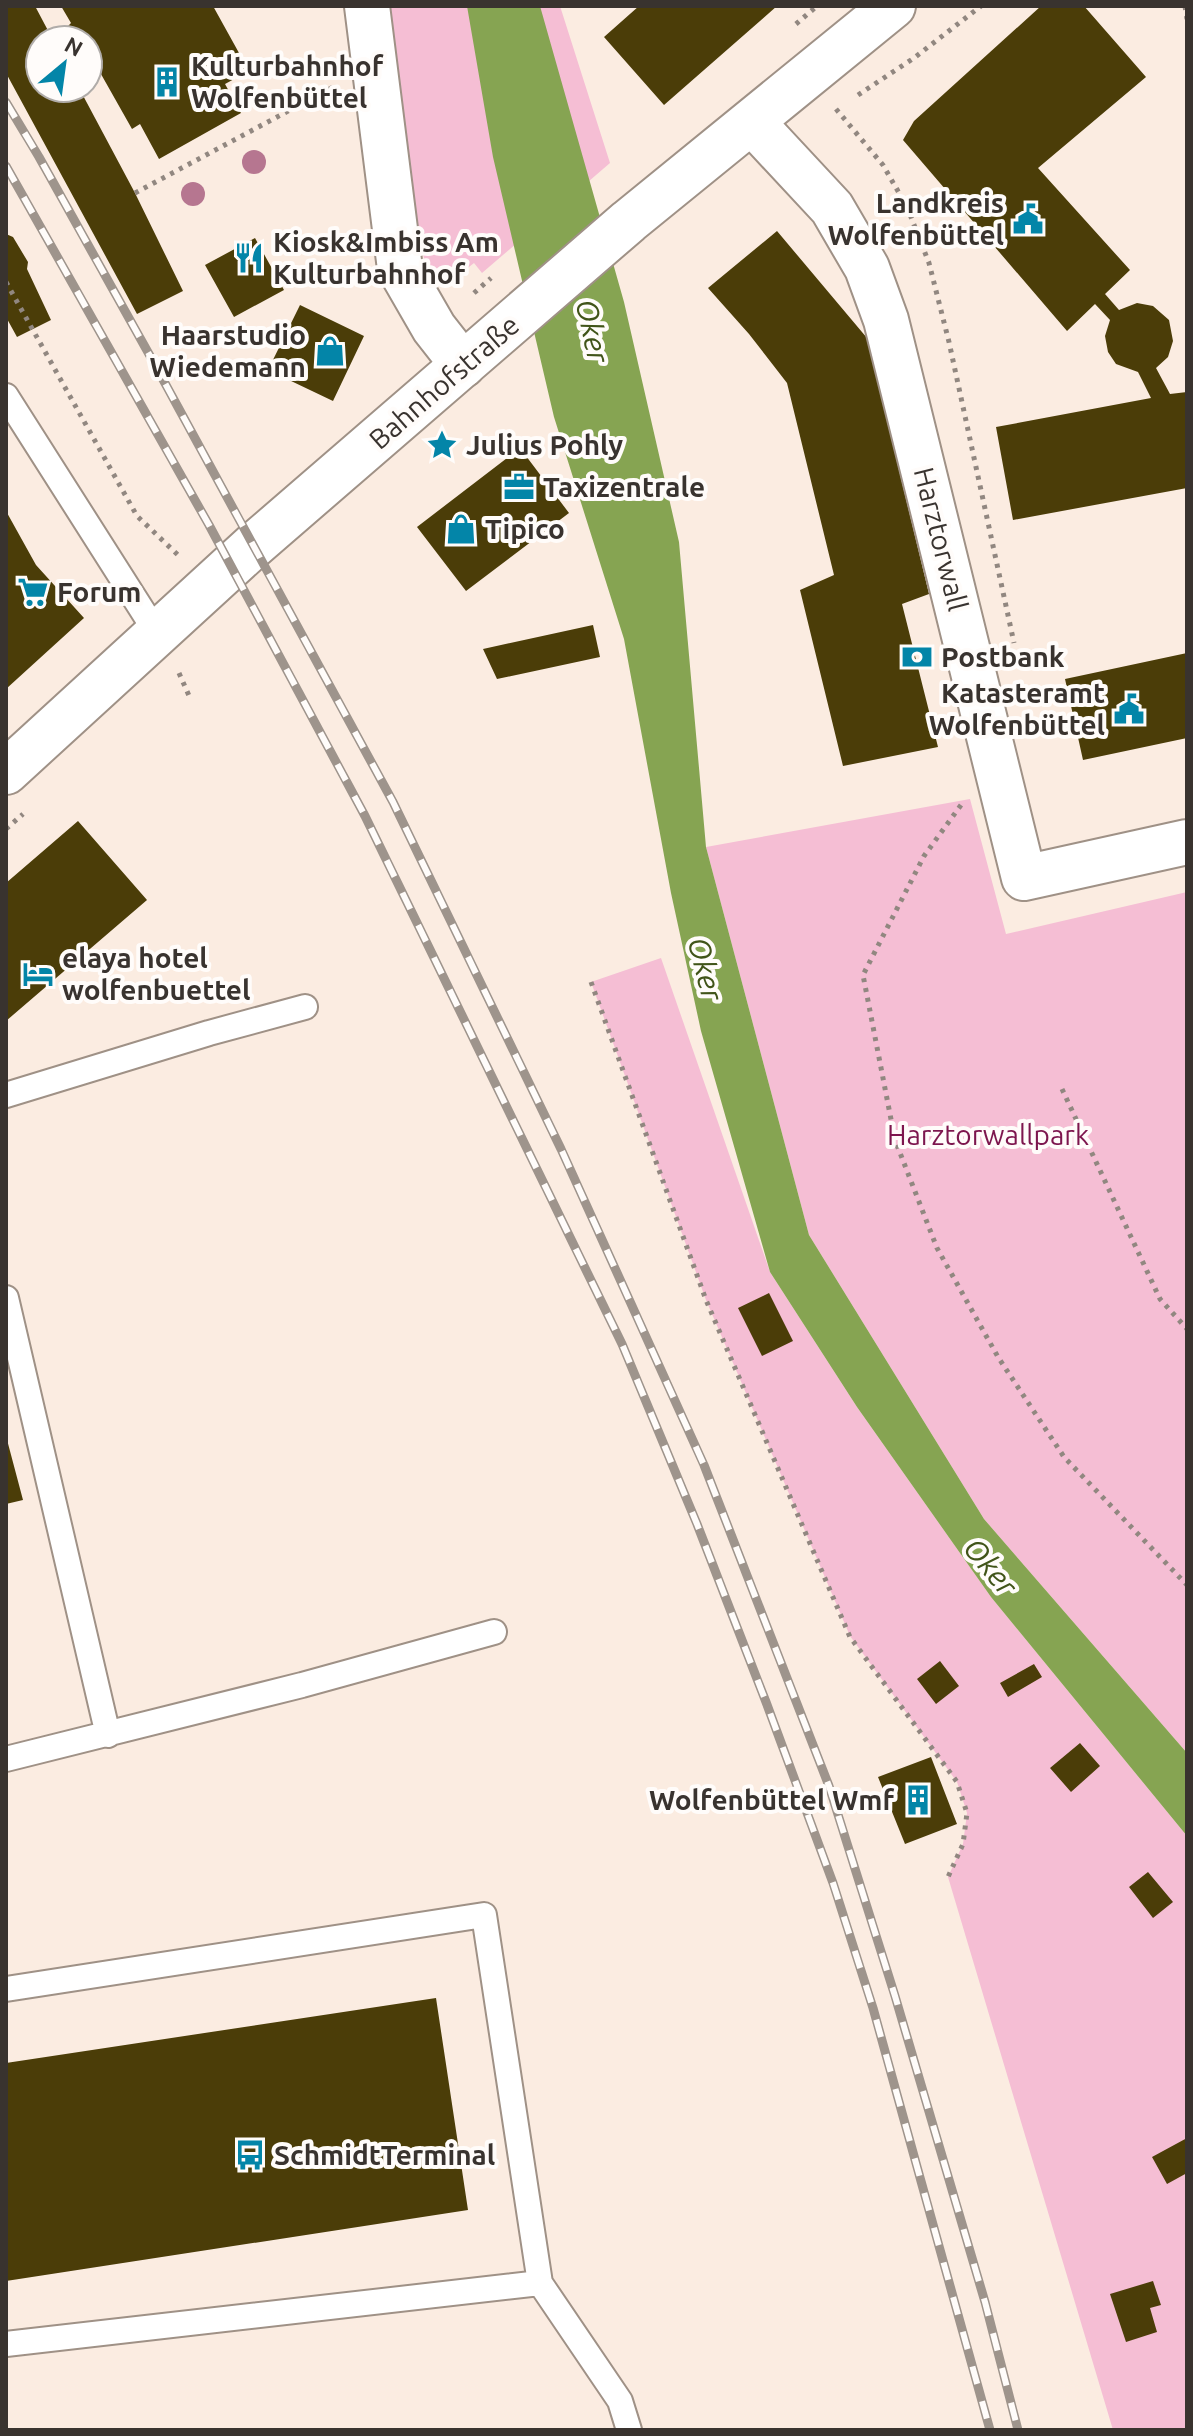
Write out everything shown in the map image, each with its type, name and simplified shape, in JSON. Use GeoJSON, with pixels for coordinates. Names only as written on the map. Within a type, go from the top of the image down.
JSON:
{"type":"FeatureCollection","features":[{"type":"Feature","properties":{"kind":"street"},"geometry":{"type":"LineString","coordinates":[[367,6],[400,269],[434,328],[463,365]]}},
{"type":"Feature","properties":{"kind":"street","name":"Bahnhofstraße"},"geometry":{"type":"LineString","coordinates":[[6,772],[253,546],[629,221],[893,6]]}},
{"type":"Feature","properties":{"kind":"street","name":"Harztorwall"},"geometry":{"type":"LineString","coordinates":[[752,122],[832,208],[867,268],[886,320],[1024,878],[1187,842]]}},
{"type":"Feature","properties":{"kind":"lane"},"geometry":{"type":"LineString","coordinates":[[6,396],[158,635]]}},
{"type":"Feature","properties":{"kind":"lane"},"geometry":{"type":"LineString","coordinates":[[6,1095],[305,1007]]}},
{"type":"Feature","properties":{"kind":"lane"},"geometry":{"type":"LineString","coordinates":[[6,1298],[108,1735]]}},
{"type":"Feature","properties":{"kind":"lane"},"geometry":{"type":"LineString","coordinates":[[6,1759],[369,1668],[494,1632]]}},
{"type":"Feature","properties":{"kind":"lane"},"geometry":{"type":"LineString","coordinates":[[6,1989],[484,1915],[540,2283],[620,2401],[629,2430]]}},
{"type":"Feature","properties":{"kind":"lane"},"geometry":{"type":"LineString","coordinates":[[6,2344],[540,2283]]}},
{"type":"Feature","properties":{"kind":"path"},"geometry":{"type":"LineString","coordinates":[[826,118],[914,58],[981,6]]}},
{"type":"Feature","properties":{"kind":"path"},"geometry":{"type":"LineString","coordinates":[[1185,6],[1187,19]]}},
{"type":"Feature","properties":{"kind":"path"},"geometry":{"type":"LineString","coordinates":[[135,193],[374,65]]}},
{"type":"Feature","properties":{"kind":"path"},"geometry":{"type":"LineString","coordinates":[[836,109],[883,165],[907,207],[929,263],[1015,647]]}},
{"type":"Feature","properties":{"kind":"path"},"geometry":{"type":"LineString","coordinates":[[6,282],[137,516],[177,554],[204,592]]}},
{"type":"Feature","properties":{"kind":"path"},"geometry":{"type":"LineString","coordinates":[[996,759],[924,856],[863,975],[895,1140],[937,1248],[1007,1370],[1064,1457],[1187,1585]]}},
{"type":"Feature","properties":{"kind":"path"},"geometry":{"type":"LineString","coordinates":[[591,982],[706,1300],[850,1637],[957,1782],[967,1813],[963,1844],[948,1877]]}},
{"type":"Feature","properties":{"kind":"path"},"geometry":{"type":"LineString","coordinates":[[1062,1089],[1160,1299],[1187,1329]]}},
{"type":"Feature","properties":{"kind":"green space"},"geometry":{"type":"Polygon","coordinates":[[[386,6],[560,6],[610,163],[482,273],[474,263],[450,282],[438,269],[429,277],[410,204],[386,6]]]}},
{"type":"Feature","properties":{"kind":"green space","name":"Harztorwallpark"},"geometry":{"type":"Polygon","coordinates":[[[970,799],[1006,934],[1187,892],[1187,1753],[984,1519],[809,1235],[706,847],[970,799]]]}},
{"type":"Feature","properties":{"kind":"green space"},"geometry":{"type":"Polygon","coordinates":[[[661,958],[770,1272],[857,1407],[991,1597],[1187,1836],[1187,2430],[1113,2430],[948,1877],[963,1844],[967,1813],[957,1782],[850,1636],[706,1300],[591,982],[661,958]]]}},
{"type":"Feature","properties":{"kind":"water","name":"Oker"},"geometry":{"type":"Polygon","coordinates":[[[467,6],[540,6],[624,302],[679,542],[706,847],[809,1235],[984,1519],[1187,1753],[1187,1836],[991,1597],[857,1407],[770,1272],[701,1031],[671,893],[624,639],[554,417],[493,157],[467,6]]]}},
{"type":"Feature","properties":{"kind":"building"},"geometry":{"type":"Polygon","coordinates":[[[6,6],[35,6],[45,24],[24,24],[24,104],[88,104],[183,291],[137,314],[6,73],[6,6]]]}},
{"type":"Feature","properties":{"kind":"building","name":"Kulturbahnhof Wolfenbüttel"},"geometry":{"type":"Polygon","coordinates":[[[61,6],[213,6],[249,71],[225,84],[241,113],[159,159],[140,124],[132,129],[104,79],[104,24],[71,23],[61,6]]]}},
{"type":"Feature","properties":{"kind":"building"},"geometry":{"type":"Polygon","coordinates":[[[639,6],[777,6],[664,105],[604,37],[639,6]]]}},
{"type":"Feature","properties":{"kind":"building","name":"Landkreis Wolfenbüttel"},"geometry":{"type":"Polygon","coordinates":[[[1041,6],[1084,6],[1146,77],[1038,168],[1130,270],[1105,294],[1119,310],[1137,303],[1153,306],[1169,320],[1173,341],[1168,357],[1156,368],[1170,394],[1187,392],[1187,488],[1013,520],[996,427],[1151,398],[1138,372],[1116,364],[1108,352],[1105,336],[1110,320],[1095,304],[1067,331],[903,140],[914,121],[1041,6]]]}},
{"type":"Feature","properties":{"kind":"building"},"geometry":{"type":"Polygon","coordinates":[[[777,231],[867,338],[929,594],[902,604],[938,747],[843,766],[800,590],[834,575],[787,383],[708,288],[777,231]]]}},
{"type":"Feature","properties":{"kind":"building"},"geometry":{"type":"Polygon","coordinates":[[[6,234],[13,237],[28,262],[27,269],[51,320],[17,337],[6,317],[6,234]]]}},
{"type":"Feature","properties":{"kind":"building"},"geometry":{"type":"Polygon","coordinates":[[[255,238],[284,290],[234,317],[205,265],[255,238]]]}},
{"type":"Feature","properties":{"kind":"building"},"geometry":{"type":"Polygon","coordinates":[[[300,305],[364,336],[333,401],[268,370],[300,305]]]}},
{"type":"Feature","properties":{"kind":"building"},"geometry":{"type":"Polygon","coordinates":[[[520,448],[569,513],[466,591],[417,527],[520,448]]]}},
{"type":"Feature","properties":{"kind":"building","name":"Forum"},"geometry":{"type":"Polygon","coordinates":[[[6,511],[36,565],[84,618],[6,689],[6,511]]]}},
{"type":"Feature","properties":{"kind":"building"},"geometry":{"type":"Polygon","coordinates":[[[593,625],[600,657],[497,679],[483,649],[593,625]]]}},
{"type":"Feature","properties":{"kind":"building","name":"Katasteramt Wolfenbüttel"},"geometry":{"type":"Polygon","coordinates":[[[1187,653],[1187,738],[1083,760],[1065,679],[1187,653]]]}},
{"type":"Feature","properties":{"kind":"building"},"geometry":{"type":"Polygon","coordinates":[[[78,821],[147,900],[6,1021],[6,883],[78,821]]]}},
{"type":"Feature","properties":{"kind":"building"},"geometry":{"type":"Polygon","coordinates":[[[769,1293],[793,1341],[762,1356],[738,1308],[769,1293]]]}},
{"type":"Feature","properties":{"kind":"building"},"geometry":{"type":"Polygon","coordinates":[[[6,1436],[23,1500],[6,1504],[6,1436]]]}},
{"type":"Feature","properties":{"kind":"building"},"geometry":{"type":"Polygon","coordinates":[[[940,1661],[959,1686],[936,1704],[917,1679],[940,1661]]]}},
{"type":"Feature","properties":{"kind":"building"},"geometry":{"type":"Polygon","coordinates":[[[1034,1664],[1042,1677],[1008,1697],[1000,1683],[1034,1664]]]}},
{"type":"Feature","properties":{"kind":"building"},"geometry":{"type":"Polygon","coordinates":[[[1080,1743],[1100,1766],[1071,1792],[1050,1768],[1080,1743]]]}},
{"type":"Feature","properties":{"kind":"building","name":"Wolfenbüttel Wmf"},"geometry":{"type":"Polygon","coordinates":[[[931,1757],[957,1824],[905,1844],[878,1777],[931,1757]]]}},
{"type":"Feature","properties":{"kind":"building"},"geometry":{"type":"Polygon","coordinates":[[[1148,1872],[1173,1902],[1153,1918],[1129,1887],[1148,1872]]]}},
{"type":"Feature","properties":{"kind":"building"},"geometry":{"type":"Polygon","coordinates":[[[436,1998],[468,2210],[6,2281],[6,2063],[436,1998]]]}},
{"type":"Feature","properties":{"kind":"building"},"geometry":{"type":"Polygon","coordinates":[[[1187,2138],[1187,2173],[1167,2184],[1152,2157],[1187,2138]]]}},
{"type":"Feature","properties":{"kind":"building"},"geometry":{"type":"Polygon","coordinates":[[[1153,2281],[1161,2305],[1150,2308],[1157,2332],[1126,2342],[1110,2294],[1153,2281]]]}},
{"type":"Feature","properties":{"kind":"railway"},"geometry":{"type":"LineString","coordinates":[[6,102],[154,363],[393,802],[561,1149],[704,1465],[829,1786],[895,1996],[985,2302],[1018,2430]]}},
{"type":"Feature","properties":{"kind":"railway"},"geometry":{"type":"LineString","coordinates":[[6,166],[209,525],[365,816],[622,1344],[697,1524],[833,1883],[873,2008],[990,2430]]}},
{"type":"Feature","properties":{"kind":"place","name":"Kulturbahnhof Wolfenbüttel"},"geometry":{"type":"Point","coordinates":[167,82]}},
{"type":"Feature","properties":{"kind":"place","name":"Landkreis Wolfenbüttel"},"geometry":{"type":"Point","coordinates":[1028,219]}},
{"type":"Feature","properties":{"kind":"place","name":"Kiosk&Imbiss Am Kulturbahnhof"},"geometry":{"type":"Point","coordinates":[249,258]}},
{"type":"Feature","properties":{"kind":"place","name":"Haarstudio Wiedemann"},"geometry":{"type":"Point","coordinates":[330,351]}},
{"type":"Feature","properties":{"kind":"place","name":"Julius Pohly"},"geometry":{"type":"Point","coordinates":[442,445]}},
{"type":"Feature","properties":{"kind":"place","name":"Taxizentrale"},"geometry":{"type":"Point","coordinates":[519,487]}},
{"type":"Feature","properties":{"kind":"place","name":"Tipico"},"geometry":{"type":"Point","coordinates":[461,529]}},
{"type":"Feature","properties":{"kind":"place","name":"Forum"},"geometry":{"type":"Point","coordinates":[33,592]}},
{"type":"Feature","properties":{"kind":"place","name":"Postbank"},"geometry":{"type":"Point","coordinates":[917,657]}},
{"type":"Feature","properties":{"kind":"place","name":"Katasteramt Wolfenbüttel"},"geometry":{"type":"Point","coordinates":[1129,709]}},
{"type":"Feature","properties":{"kind":"place","name":"elaya hotel wolfenbuettel"},"geometry":{"type":"Point","coordinates":[38,974]}},
{"type":"Feature","properties":{"kind":"place","name":"Wolfenbüttel Wmf"},"geometry":{"type":"Point","coordinates":[918,1800]}},
{"type":"Feature","properties":{"kind":"place","name":"SchmidtTerminal"},"geometry":{"type":"Point","coordinates":[250,2155]}}]}
